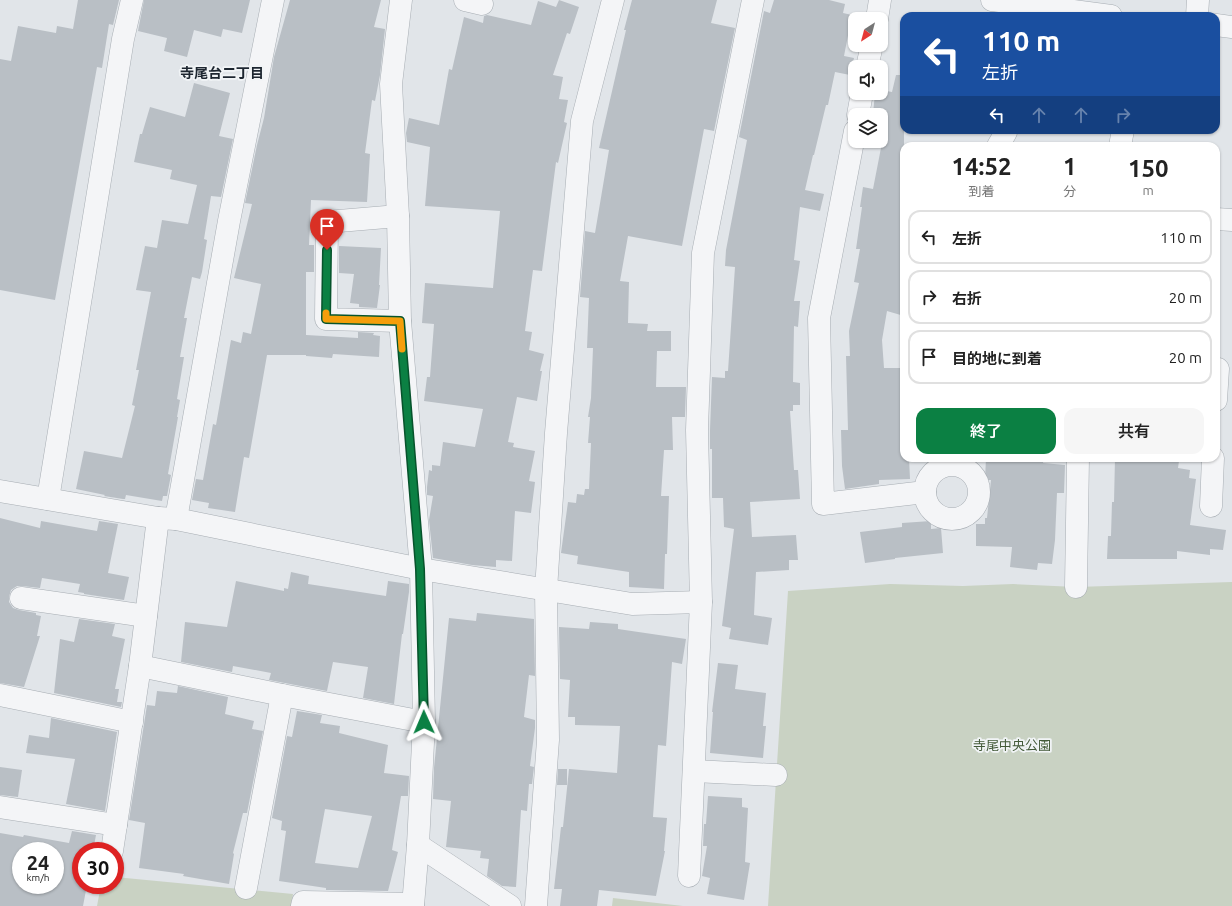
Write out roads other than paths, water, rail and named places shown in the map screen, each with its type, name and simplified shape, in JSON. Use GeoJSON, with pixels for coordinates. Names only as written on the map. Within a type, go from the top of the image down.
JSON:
{"type":"FeatureCollection","features":[{"type":"Feature","properties":{"kind":"street"},"geometry":{"type":"LineString","coordinates":[[48,499],[123,39],[132,0]]}},
{"type":"Feature","properties":{"kind":"street"},"geometry":{"type":"LineString","coordinates":[[113,842],[132,722],[146,616],[229,221],[273,0]]}},
{"type":"Feature","properties":{"kind":"street"},"geometry":{"type":"LineString","coordinates":[[302,906],[303,902],[413,905],[418,845],[424,722],[420,569],[400,321],[398,216],[392,84],[401,0]]}},
{"type":"Feature","properties":{"kind":"street"},"geometry":{"type":"LineString","coordinates":[[536,906],[548,740],[546,590],[558,417],[582,121],[612,0]]}},
{"type":"Feature","properties":{"kind":"street"},"geometry":{"type":"LineString","coordinates":[[689,876],[701,602],[697,430],[703,253],[753,0]]}},
{"type":"Feature","properties":{"kind":"street"},"geometry":{"type":"LineString","coordinates":[[878,12],[880,0]]}},
{"type":"Feature","properties":{"kind":"street"},"geometry":{"type":"LineString","coordinates":[[992,0],[1014,10],[1054,4],[1092,12]]}},
{"type":"Feature","properties":{"kind":"street"},"geometry":{"type":"LineString","coordinates":[[1197,12],[1198,0]]}},
{"type":"Feature","properties":{"kind":"street"},"geometry":{"type":"LineString","coordinates":[[1220,25],[1232,26]]}},
{"type":"Feature","properties":{"kind":"street"},"geometry":{"type":"LineString","coordinates":[[852,148],[819,318],[823,504],[925,492]]}},
{"type":"Feature","properties":{"kind":"street"},"geometry":{"type":"LineString","coordinates":[[398,216],[328,222],[326,319],[400,321]]}},
{"type":"Feature","properties":{"kind":"street"},"geometry":{"type":"LineString","coordinates":[[1220,219],[1232,220]]}},
{"type":"Feature","properties":{"kind":"street"},"geometry":{"type":"LineString","coordinates":[[1220,379],[1222,369]]}},
{"type":"Feature","properties":{"kind":"street"},"geometry":{"type":"LineString","coordinates":[[953,462],[938,469],[931,475],[926,483],[925,492],[927,502],[932,510],[939,516],[948,519],[958,519],[967,516],[979,501],[980,491],[978,482],[972,473],[956,462]]}},
{"type":"Feature","properties":{"kind":"street"},"geometry":{"type":"LineString","coordinates":[[1076,587],[1078,462]]}},
{"type":"Feature","properties":{"kind":"street"},"geometry":{"type":"LineString","coordinates":[[1211,506],[1213,462]]}},
{"type":"Feature","properties":{"kind":"street"},"geometry":{"type":"LineString","coordinates":[[0,491],[167,519],[420,569],[632,604],[701,602]]}},
{"type":"Feature","properties":{"kind":"street"},"geometry":{"type":"LineString","coordinates":[[21,598],[146,616]]}},
{"type":"Feature","properties":{"kind":"street"},"geometry":{"type":"LineString","coordinates":[[140,666],[424,722]]}},
{"type":"Feature","properties":{"kind":"street"},"geometry":{"type":"LineString","coordinates":[[0,695],[132,722]]}},
{"type":"Feature","properties":{"kind":"street"},"geometry":{"type":"LineString","coordinates":[[246,888],[282,695]]}},
{"type":"Feature","properties":{"kind":"street"},"geometry":{"type":"LineString","coordinates":[[694,771],[776,776]]}},
{"type":"Feature","properties":{"kind":"street"},"geometry":{"type":"LineString","coordinates":[[0,807],[116,825]]}},
{"type":"Feature","properties":{"kind":"street"},"geometry":{"type":"LineString","coordinates":[[418,845],[510,906]]}},
{"type":"Feature","properties":{"kind":"district","name":"寺尾台二丁目"},"geometry":{"type":"Point","coordinates":[222,73]}},
{"type":"Feature","properties":{"kind":"park label","name":"寺尾中央公園"},"geometry":{"type":"Point","coordinates":[1012,745]}}]}
